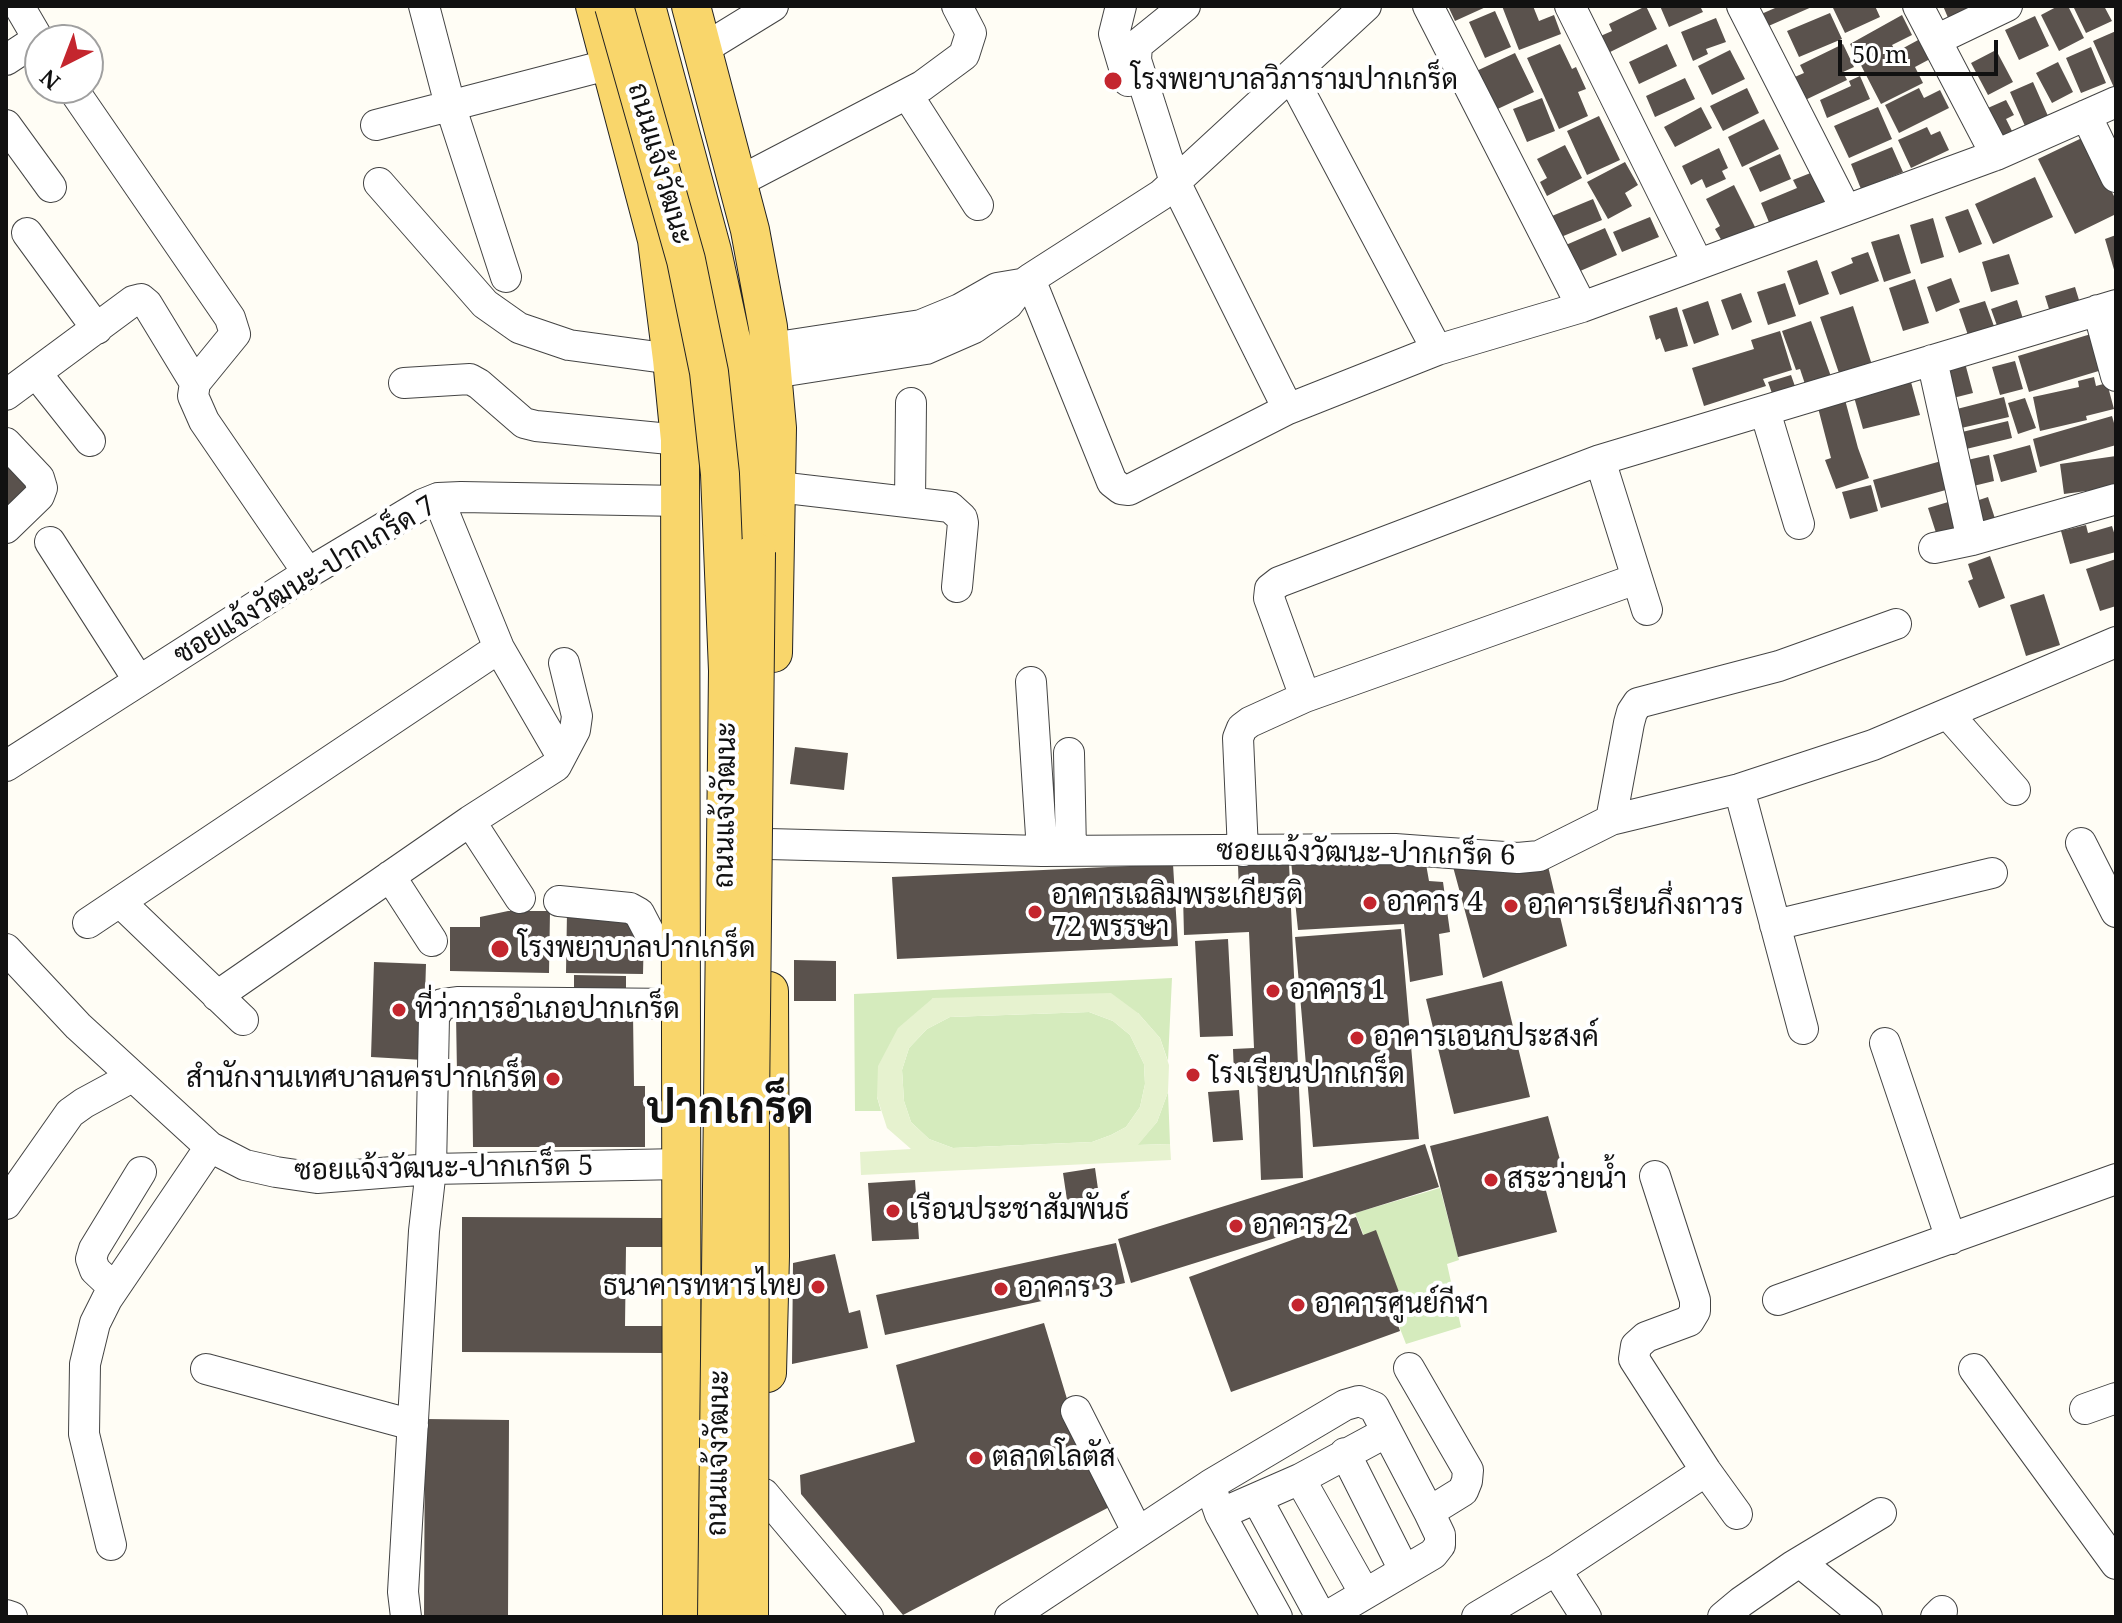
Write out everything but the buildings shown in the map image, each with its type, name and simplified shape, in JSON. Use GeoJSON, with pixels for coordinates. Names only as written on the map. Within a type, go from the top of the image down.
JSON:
{"type":"FeatureCollection","features":[{"type":"Feature","properties":{"kind":"main road","name":"ถนนแจ้งวัฒนะ"},"geometry":{"type":"LineString","coordinates":[[595,6],[657,240],[680,440],[682,1617]]}},
{"type":"Feature","properties":{"kind":"main road","name":"ถนนแจ้งวัฒนะ"},"geometry":{"type":"LineString","coordinates":[[614,6],[686,260],[709,372],[720,474],[728,671],[717,1617]]}},
{"type":"Feature","properties":{"kind":"main road","name":"ถนนแจ้งวัฒนะ"},"geometry":{"type":"LineString","coordinates":[[646,6],[712,251],[737,367],[750,458],[756,552],[749,1617]]}},
{"type":"Feature","properties":{"kind":"main road"},"geometry":{"type":"LineString","coordinates":[[669,6],[726,215],[754,338],[763,402],[764,458],[756,552]]}},
{"type":"Feature","properties":{"kind":"main road","name":"ถนนแจ้งวัฒนะ"},"geometry":{"type":"LineString","coordinates":[[691,6],[738,182],[759,275],[772,361],[777,428],[768,844],[770,1256],[764,1494],[766,1617]]}},
{"type":"Feature","properties":{"kind":"main road"},"geometry":{"type":"LineString","coordinates":[[657,240],[690,366],[701,441],[705,636],[701,880],[700,1617]]}},
{"type":"Feature","properties":{"kind":"main road"},"geometry":{"type":"LineString","coordinates":[[682,1485],[764,1494]]}},
{"type":"Feature","properties":{"kind":"street"},"geometry":{"type":"LineString","coordinates":[[19,6],[29,24]]}},
{"type":"Feature","properties":{"kind":"street"},"geometry":{"type":"LineString","coordinates":[[424,6],[450,105],[506,277]]}},
{"type":"Feature","properties":{"kind":"street"},"geometry":{"type":"LineString","coordinates":[[703,49],[773,6]]}},
{"type":"Feature","properties":{"kind":"street"},"geometry":{"type":"LineString","coordinates":[[738,182],[922,86],[964,55],[971,33],[957,6]]}},
{"type":"Feature","properties":{"kind":"street"},"geometry":{"type":"LineString","coordinates":[[1121,6],[1114,34],[1168,188],[1288,409]]}},
{"type":"Feature","properties":{"kind":"street"},"geometry":{"type":"LineString","coordinates":[[1168,188],[1136,60],[1137,45],[1185,6]]}},
{"type":"Feature","properties":{"kind":"street"},"geometry":{"type":"LineString","coordinates":[[772,361],[921,325],[960,309],[997,288],[1026,282],[1168,188],[1366,6]]}},
{"type":"Feature","properties":{"kind":"street"},"geometry":{"type":"LineString","coordinates":[[1428,6],[1582,307]]}},
{"type":"Feature","properties":{"kind":"street"},"geometry":{"type":"LineString","coordinates":[[1570,6],[1698,264]]}},
{"type":"Feature","properties":{"kind":"street"},"geometry":{"type":"LineString","coordinates":[[1742,6],[1846,210]]}},
{"type":"Feature","properties":{"kind":"street"},"geometry":{"type":"LineString","coordinates":[[1918,6],[1996,155]]}},
{"type":"Feature","properties":{"kind":"street"},"geometry":{"type":"LineString","coordinates":[[1936,40],[2007,6]]}},
{"type":"Feature","properties":{"kind":"street"},"geometry":{"type":"LineString","coordinates":[[6,60],[24,50]]}},
{"type":"Feature","properties":{"kind":"street"},"geometry":{"type":"LineString","coordinates":[[376,125],[611,64]]}},
{"type":"Feature","properties":{"kind":"street"},"geometry":{"type":"LineString","coordinates":[[1292,77],[1437,350]]}},
{"type":"Feature","properties":{"kind":"street"},"geometry":{"type":"LineString","coordinates":[[907,94],[978,205]]}},
{"type":"Feature","properties":{"kind":"street"},"geometry":{"type":"LineString","coordinates":[[1026,282],[1112,482],[1121,489],[1129,490],[1288,409],[1437,350],[1582,307],[1996,155],[2116,102]]}},
{"type":"Feature","properties":{"kind":"street"},"geometry":{"type":"LineString","coordinates":[[83,104],[230,318],[235,334],[195,383],[193,396],[204,421],[308,573]]}},
{"type":"Feature","properties":{"kind":"street"},"geometry":{"type":"LineString","coordinates":[[2086,115],[2116,177]]}},
{"type":"Feature","properties":{"kind":"street"},"geometry":{"type":"LineString","coordinates":[[6,125],[51,187]]}},
{"type":"Feature","properties":{"kind":"street"},"geometry":{"type":"LineString","coordinates":[[379,183],[485,304],[519,328],[569,345],[672,359]]}},
{"type":"Feature","properties":{"kind":"street"},"geometry":{"type":"LineString","coordinates":[[27,233],[97,329]]}},
{"type":"Feature","properties":{"kind":"street"},"geometry":{"type":"LineString","coordinates":[[6,395],[133,301],[141,299],[195,383]]}},
{"type":"Feature","properties":{"kind":"street"},"geometry":{"type":"LineString","coordinates":[[1305,697],[1269,598],[1270,589],[1279,582],[1600,460],[2107,307],[2116,376]]}},
{"type":"Feature","properties":{"kind":"street"},"geometry":{"type":"LineString","coordinates":[[1932,360],[1972,540]]}},
{"type":"Feature","properties":{"kind":"street"},"geometry":{"type":"LineString","coordinates":[[36,373],[90,441]]}},
{"type":"Feature","properties":{"kind":"street"},"geometry":{"type":"LineString","coordinates":[[404,383],[470,379],[524,423],[680,440]]}},
{"type":"Feature","properties":{"kind":"street"},"geometry":{"type":"LineString","coordinates":[[910,502],[911,403]]}},
{"type":"Feature","properties":{"kind":"street"},"geometry":{"type":"LineString","coordinates":[[1765,411],[1799,524]]}},
{"type":"Feature","properties":{"kind":"street"},"geometry":{"type":"LineString","coordinates":[[6,443],[39,478],[42,488],[39,496],[6,528]]}},
{"type":"Feature","properties":{"kind":"street"},"geometry":{"type":"LineString","coordinates":[[1600,460],[1647,610]]}},
{"type":"Feature","properties":{"kind":"street"},"geometry":{"type":"LineString","coordinates":[[778,487],[950,507],[963,523],[957,587]]}},
{"type":"Feature","properties":{"kind":"street"},"geometry":{"type":"LineString","coordinates":[[438,498],[499,648],[561,755]]}},
{"type":"Feature","properties":{"kind":"street","name":"ซอยแจ้งวัฒนะ-ปากเกร็ด 7"},"geometry":{"type":"LineString","coordinates":[[6,766],[308,573],[438,498],[681,501]]}},
{"type":"Feature","properties":{"kind":"street"},"geometry":{"type":"LineString","coordinates":[[1934,548],[2116,499]]}},
{"type":"Feature","properties":{"kind":"street"},"geometry":{"type":"LineString","coordinates":[[50,542],[139,681]]}},
{"type":"Feature","properties":{"kind":"street"},"geometry":{"type":"LineString","coordinates":[[1243,851],[1238,738],[1242,728],[1250,722],[1305,697],[1636,579]]}},
{"type":"Feature","properties":{"kind":"street"},"geometry":{"type":"LineString","coordinates":[[1611,820],[1629,723],[1638,703],[1779,666],[1896,624]]}},
{"type":"Feature","properties":{"kind":"street","name":"ซอยแจ้งวัฒนะ-ปากเกร็ด 6"},"geometry":{"type":"LineString","coordinates":[[768,844],[1056,851],[1395,849],[1518,858],[1539,856],[1611,820],[1739,789],[1873,745],[2116,642]]}},
{"type":"Feature","properties":{"kind":"street"},"geometry":{"type":"LineString","coordinates":[[88,923],[499,648]]}},
{"type":"Feature","properties":{"kind":"street"},"geometry":{"type":"LineString","coordinates":[[217,996],[470,821],[556,766],[575,730],[577,716],[564,663]]}},
{"type":"Feature","properties":{"kind":"street"},"geometry":{"type":"LineString","coordinates":[[1031,682],[1056,851]]}},
{"type":"Feature","properties":{"kind":"street"},"geometry":{"type":"LineString","coordinates":[[1948,714],[2015,790]]}},
{"type":"Feature","properties":{"kind":"street"},"geometry":{"type":"LineString","coordinates":[[1056,851],[1069,753]]}},
{"type":"Feature","properties":{"kind":"street"},"geometry":{"type":"LineString","coordinates":[[1739,789],[1803,1029]]}},
{"type":"Feature","properties":{"kind":"street"},"geometry":{"type":"LineString","coordinates":[[470,821],[520,898]]}},
{"type":"Feature","properties":{"kind":"street"},"geometry":{"type":"LineString","coordinates":[[2081,843],[2116,912]]}},
{"type":"Feature","properties":{"kind":"street"},"geometry":{"type":"LineString","coordinates":[[1775,925],[1992,873]]}},
{"type":"Feature","properties":{"kind":"street"},"geometry":{"type":"LineString","coordinates":[[390,876],[432,941]]}},
{"type":"Feature","properties":{"kind":"street"},"geometry":{"type":"LineString","coordinates":[[559,901],[630,908],[639,913],[657,941],[681,943]]}},
{"type":"Feature","properties":{"kind":"street"},"geometry":{"type":"LineString","coordinates":[[120,902],[243,1020]]}},
{"type":"Feature","properties":{"kind":"street","name":"ซอยแจ้งวัฒนะ-ปากเกร็ด 5"},"geometry":{"type":"LineString","coordinates":[[10,962],[210,1147],[245,1165],[317,1178],[431,1169],[681,1164]]}},
{"type":"Feature","properties":{"kind":"street"},"geometry":{"type":"LineString","coordinates":[[406,1617],[403,1592],[424,1231],[431,1169],[434,1017],[442,1004],[457,1002],[681,1004]]}},
{"type":"Feature","properties":{"kind":"street"},"geometry":{"type":"LineString","coordinates":[[1885,1043],[1951,1239]]}},
{"type":"Feature","properties":{"kind":"street"},"geometry":{"type":"LineString","coordinates":[[6,1204],[70,1113],[132,1077]]}},
{"type":"Feature","properties":{"kind":"street"},"geometry":{"type":"LineString","coordinates":[[111,1545],[84,1434],[85,1364],[95,1323],[114,1288],[210,1147]]}},
{"type":"Feature","properties":{"kind":"street"},"geometry":{"type":"LineString","coordinates":[[114,1288],[95,1270],[91,1259],[141,1172]]}},
{"type":"Feature","properties":{"kind":"street"},"geometry":{"type":"LineString","coordinates":[[1655,1176],[1695,1300],[1695,1311],[1689,1321],[1646,1337],[1636,1346],[1634,1359],[1737,1514]]}},
{"type":"Feature","properties":{"kind":"street"},"geometry":{"type":"LineString","coordinates":[[1778,1300],[2116,1179]]}},
{"type":"Feature","properties":{"kind":"street"},"geometry":{"type":"LineString","coordinates":[[1409,1368],[1468,1470],[1463,1491],[1429,1512]]}},
{"type":"Feature","properties":{"kind":"street"},"geometry":{"type":"LineString","coordinates":[[206,1369],[413,1425]]}},
{"type":"Feature","properties":{"kind":"street"},"geometry":{"type":"LineString","coordinates":[[1974,1369],[2116,1564]]}},
{"type":"Feature","properties":{"kind":"street"},"geometry":{"type":"LineString","coordinates":[[2085,1409],[2116,1398]]}},
{"type":"Feature","properties":{"kind":"street"},"geometry":{"type":"LineString","coordinates":[[1010,1617],[1210,1485],[1345,1405],[1359,1401],[1374,1407],[1429,1512],[1440,1535],[1440,1545],[1433,1554],[1324,1617],[1257,1499]]}},
{"type":"Feature","properties":{"kind":"street"},"geometry":{"type":"LineString","coordinates":[[1076,1411],[1137,1531]]}},
{"type":"Feature","properties":{"kind":"street"},"geometry":{"type":"LineString","coordinates":[[1986,1413],[2116,1585]]}},
{"type":"Feature","properties":{"kind":"street"},"geometry":{"type":"LineString","coordinates":[[1220,1514],[1300,1479],[1387,1432]]}},
{"type":"Feature","properties":{"kind":"street"},"geometry":{"type":"LineString","coordinates":[[1345,1453],[1404,1570]]}},
{"type":"Feature","properties":{"kind":"street"},"geometry":{"type":"LineString","coordinates":[[1477,1617],[1556,1570],[1706,1471]]}},
{"type":"Feature","properties":{"kind":"street"},"geometry":{"type":"LineString","coordinates":[[1300,1479],[1365,1594]]}},
{"type":"Feature","properties":{"kind":"street"},"geometry":{"type":"LineString","coordinates":[[1210,1485],[1220,1514],[1277,1617]]}},
{"type":"Feature","properties":{"kind":"street"},"geometry":{"type":"LineString","coordinates":[[764,1494],[868,1617]]}},
{"type":"Feature","properties":{"kind":"street"},"geometry":{"type":"LineString","coordinates":[[1723,1617],[1793,1566],[1881,1513]]}},
{"type":"Feature","properties":{"kind":"street"},"geometry":{"type":"LineString","coordinates":[[1801,1563],[1867,1617]]}},
{"type":"Feature","properties":{"kind":"street"},"geometry":{"type":"LineString","coordinates":[[1556,1570],[1586,1617]]}},
{"type":"Feature","properties":{"kind":"street"},"geometry":{"type":"LineString","coordinates":[[6,1615],[12,1617]]}},
{"type":"Feature","properties":{"kind":"green space"},"geometry":{"type":"Polygon","coordinates":[[[1172,978],[1168,1061],[1160,1038],[1138,1013],[933,998],[877,1097],[881,1111],[855,1111],[854,994],[1172,978]]]}},
{"type":"Feature","properties":{"kind":"green space"},"geometry":{"type":"Polygon","coordinates":[[[1111,993],[1138,1013],[1160,1038],[1169,1065],[1168,1092],[1157,1122],[1138,1145],[1170,1144],[1171,1160],[861,1175],[860,1152],[911,1149],[887,1128],[877,1097],[878,1066],[898,1028],[933,998],[1111,993]],[[1089,1012],[950,1017],[927,1029],[909,1048],[902,1070],[904,1101],[911,1122],[929,1139],[953,1148],[1092,1142],[1111,1135],[1126,1127],[1140,1107],[1145,1084],[1144,1064],[1130,1035],[1113,1021],[1089,1012]]]}},
{"type":"Feature","properties":{"kind":"green space"},"geometry":{"type":"Polygon","coordinates":[[[1089,1012],[1113,1021],[1130,1035],[1144,1064],[1145,1084],[1140,1107],[1126,1127],[1092,1142],[953,1148],[929,1139],[911,1122],[904,1101],[902,1070],[909,1048],[927,1029],[950,1017],[1089,1012]]]}},
{"type":"Feature","properties":{"kind":"green space"},"geometry":{"type":"Polygon","coordinates":[[[1168,1092],[1170,1144],[1137,1145],[1157,1122],[1168,1092]]]}},
{"type":"Feature","properties":{"kind":"green space"},"geometry":{"type":"Polygon","coordinates":[[[1440,1188],[1459,1260],[1447,1264],[1461,1327],[1406,1344],[1355,1213],[1440,1188]]]}},
{"type":"Feature","properties":{"kind":"place","name":"โรงพยาบาลวิภารามปากเกร็ด"},"geometry":{"type":"Point","coordinates":[1113,81]}},
{"type":"Feature","properties":{"kind":"place","name":"อาคาร 4"},"geometry":{"type":"Point","coordinates":[1370,903]}},
{"type":"Feature","properties":{"kind":"place","name":"อาคารเรียนกึ่งถาวร"},"geometry":{"type":"Point","coordinates":[1511,906]}},
{"type":"Feature","properties":{"kind":"place","name":"อาคารเฉลิมพระเกียรติ 72 พรรษา"},"geometry":{"type":"Point","coordinates":[1035,912]}},
{"type":"Feature","properties":{"kind":"place","name":"โรงพยาบาลปากเกร็ด"},"geometry":{"type":"Point","coordinates":[500,949]}},
{"type":"Feature","properties":{"kind":"place","name":"อาคาร 1"},"geometry":{"type":"Point","coordinates":[1273,991]}},
{"type":"Feature","properties":{"kind":"place","name":"ที่ว่าการอำเภอปากเกร็ด"},"geometry":{"type":"Point","coordinates":[399,1010]}},
{"type":"Feature","properties":{"kind":"place","name":"อาคารเอนกประสงค์"},"geometry":{"type":"Point","coordinates":[1357,1038]}},
{"type":"Feature","properties":{"kind":"place","name":"โรงเรียนปากเกร็ด"},"geometry":{"type":"Point","coordinates":[1193,1075]}},
{"type":"Feature","properties":{"kind":"place","name":"สำนักงานเทศบาลนครปากเกร็ด"},"geometry":{"type":"Point","coordinates":[553,1079]}},
{"type":"Feature","properties":{"kind":"place","name":"สระว่ายน้ำ"},"geometry":{"type":"Point","coordinates":[1491,1180]}},
{"type":"Feature","properties":{"kind":"place","name":"เรือนประชาสัมพันธ์"},"geometry":{"type":"Point","coordinates":[893,1211]}},
{"type":"Feature","properties":{"kind":"place","name":"อาคาร 2"},"geometry":{"type":"Point","coordinates":[1236,1226]}},
{"type":"Feature","properties":{"kind":"place","name":"ธนาคารทหารไทย"},"geometry":{"type":"Point","coordinates":[818,1287]}},
{"type":"Feature","properties":{"kind":"place","name":"อาคาร 3"},"geometry":{"type":"Point","coordinates":[1001,1289]}},
{"type":"Feature","properties":{"kind":"place","name":"อาคารศูนย์กีฬา"},"geometry":{"type":"Point","coordinates":[1298,1305]}},
{"type":"Feature","properties":{"kind":"place","name":"ตลาดโลตัส"},"geometry":{"type":"Point","coordinates":[976,1458]}},
{"type":"Feature","properties":{"kind":"district","name":"ปากเกร็ด"},"geometry":{"type":"Point","coordinates":[730,1110]}}]}
